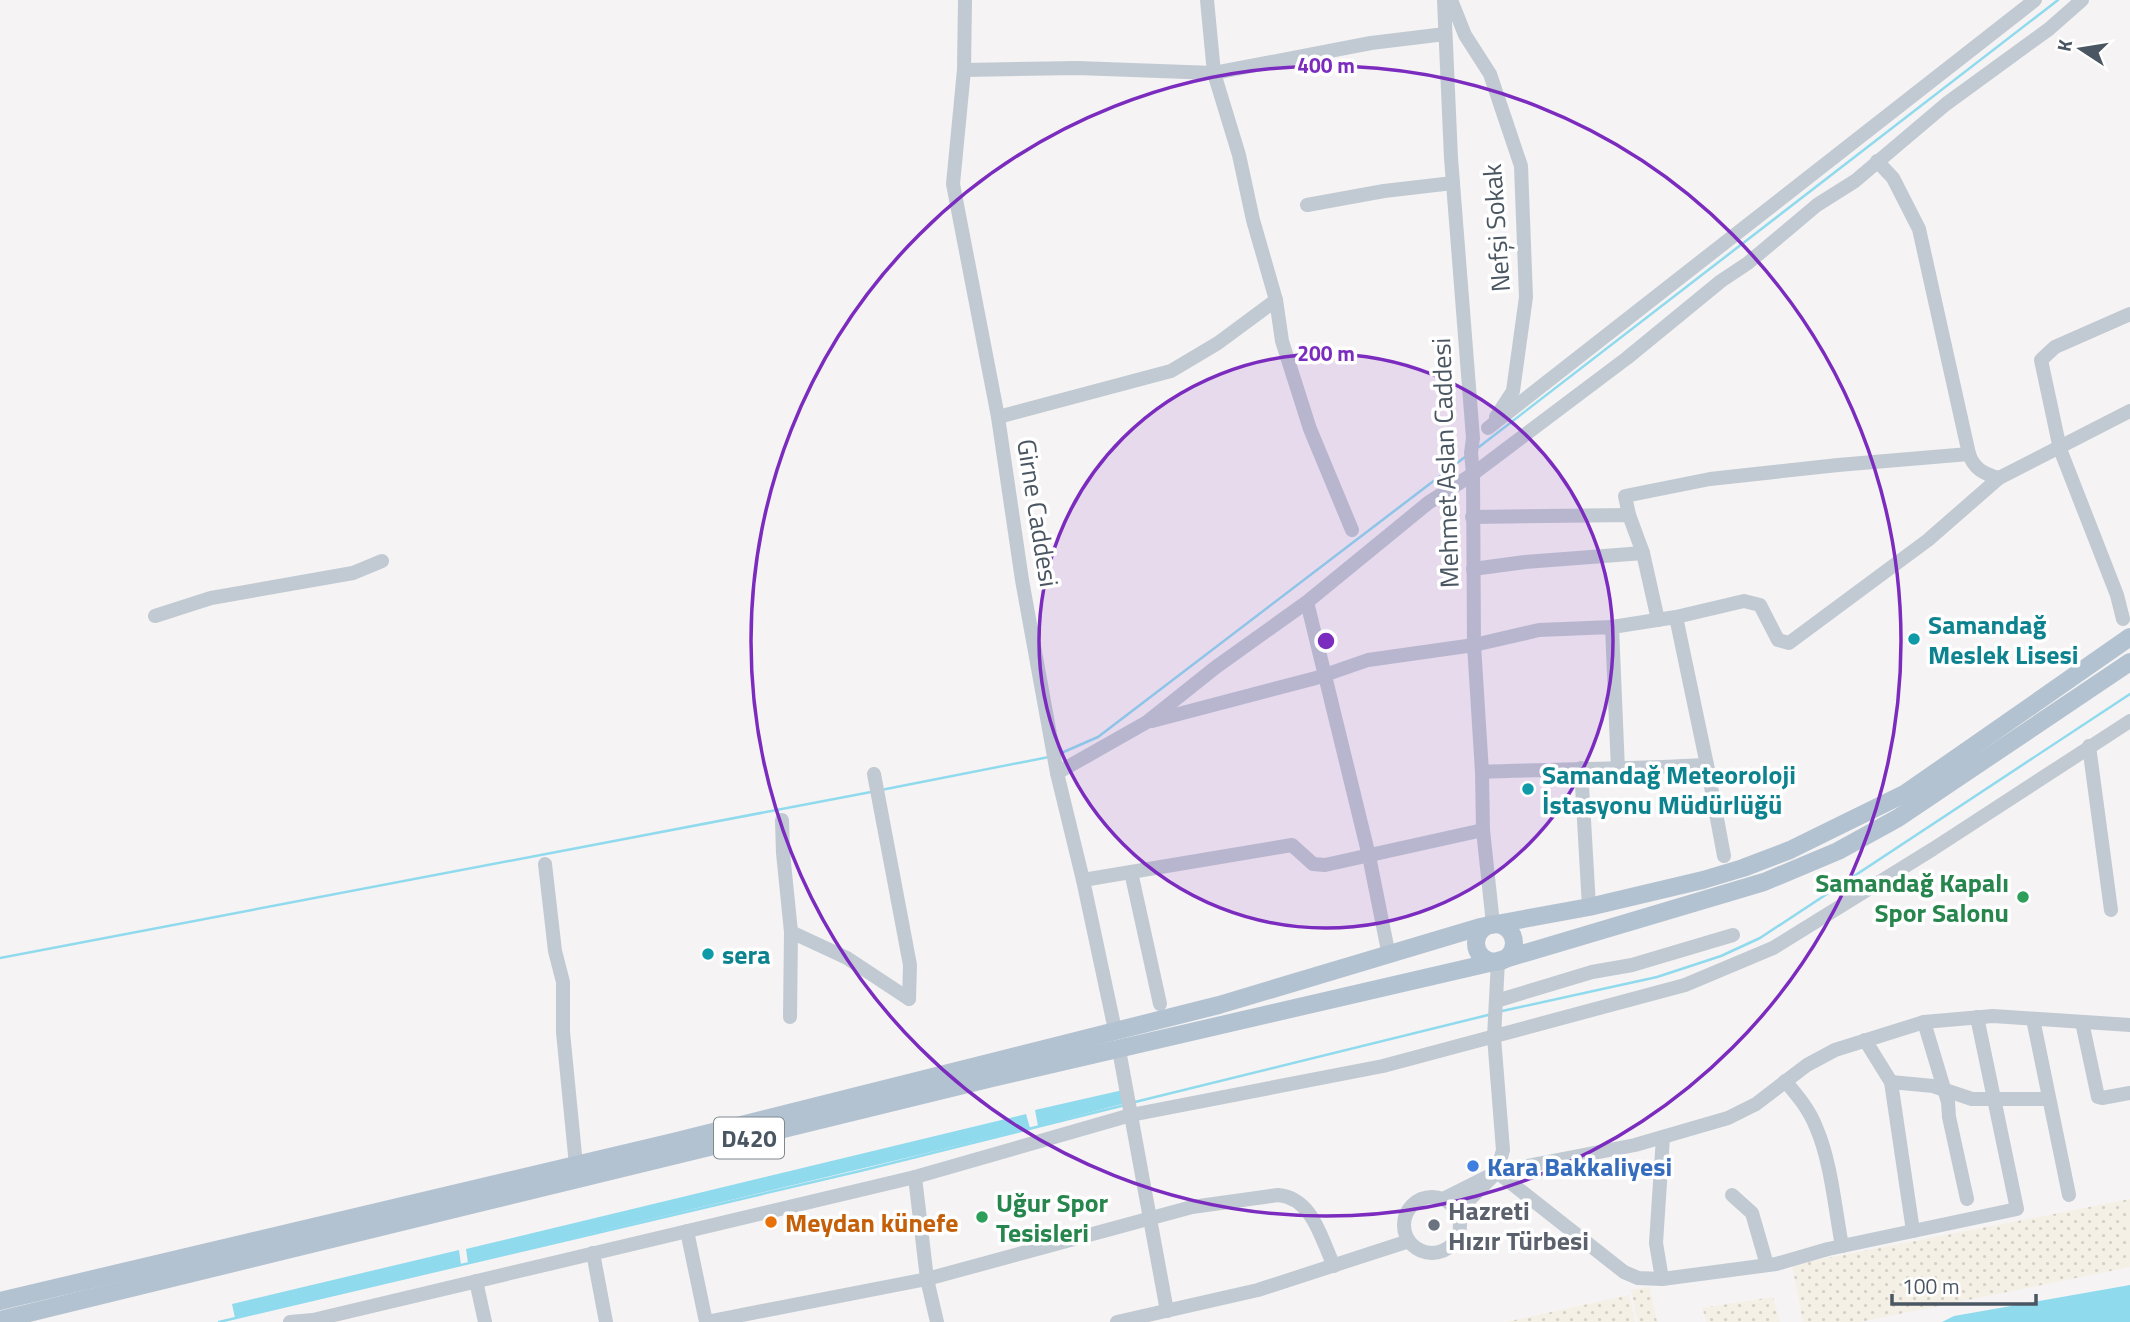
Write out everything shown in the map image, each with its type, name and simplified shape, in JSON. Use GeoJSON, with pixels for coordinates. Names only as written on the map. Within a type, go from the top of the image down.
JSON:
{"type":"FeatureCollection","features":[{"type":"Feature","properties":{"kind":"main road","name":"D420"},"geometry":{"type":"LineString","coordinates":[[0,1301],[576,1165],[1219,1005],[1493,924],[1589,906],[1743,868],[1790,850],[1906,793],[2130,637]]}},
{"type":"Feature","properties":{"kind":"main road","name":"D420"},"geometry":{"type":"LineString","coordinates":[[0,1320],[988,1079],[1499,961],[1764,882],[1838,851],[1898,818],[2130,662]]}},
{"type":"Feature","properties":{"kind":"main road"},"geometry":{"type":"LineString","coordinates":[[1493,924],[1504,926],[1514,940],[1512,951],[1499,961],[1493,962],[1482,956],[1477,940],[1482,929],[1493,924]]}},
{"type":"Feature","properties":{"kind":"street","name":"Girne Caddesi"},"geometry":{"type":"LineString","coordinates":[[965,0],[964,70],[953,184],[999,417],[1022,580],[1056,772],[1083,880],[1115,1030]]}},
{"type":"Feature","properties":{"kind":"street"},"geometry":{"type":"LineString","coordinates":[[1207,0],[1214,73],[1239,155],[1276,300],[1282,341],[1310,429],[1352,530]]}},
{"type":"Feature","properties":{"kind":"street","name":"Mehmet Aslan Caddesi"},"geometry":{"type":"LineString","coordinates":[[1444,0],[1453,183],[1473,438],[1474,645],[1483,830],[1493,924]]}},
{"type":"Feature","properties":{"kind":"street","name":"Nefşi Sokak"},"geometry":{"type":"LineString","coordinates":[[1451,0],[1465,35],[1490,74],[1521,166],[1526,297],[1513,391],[1471,453]]}},
{"type":"Feature","properties":{"kind":"street"},"geometry":{"type":"LineString","coordinates":[[1488,428],[2035,0]]}},
{"type":"Feature","properties":{"kind":"street"},"geometry":{"type":"LineString","coordinates":[[1056,772],[1147,722],[1216,667],[1307,602],[1428,503],[1474,474],[1637,349],[1721,281],[1748,263],[1817,205],[1855,181],[1947,104],[2049,29],[2082,0]]}},
{"type":"Feature","properties":{"kind":"street"},"geometry":{"type":"LineString","coordinates":[[964,70],[1077,68],[1214,73],[1371,43],[1446,34]]}},
{"type":"Feature","properties":{"kind":"street"},"geometry":{"type":"LineString","coordinates":[[1877,161],[1893,178],[1919,229],[1972,465],[1987,475],[1998,478]]}},
{"type":"Feature","properties":{"kind":"street"},"geometry":{"type":"LineString","coordinates":[[1307,205],[1384,191],[1453,183]]}},
{"type":"Feature","properties":{"kind":"street"},"geometry":{"type":"LineString","coordinates":[[999,417],[1171,371],[1217,343],[1276,300]]}},
{"type":"Feature","properties":{"kind":"street"},"geometry":{"type":"LineString","coordinates":[[2123,619],[2117,596],[2060,449],[2041,360],[2054,347],[2130,314]]}},
{"type":"Feature","properties":{"kind":"street"},"geometry":{"type":"LineString","coordinates":[[1147,722],[1326,675],[1368,660],[1474,645],[1538,630],[1612,627],[1658,620],[1744,601],[1760,605],[1778,640],[1789,643],[1919,547],[1998,478],[2060,449],[2130,411]]}},
{"type":"Feature","properties":{"kind":"street"},"geometry":{"type":"LineString","coordinates":[[1658,620],[1643,553],[1625,496],[1710,479],[1969,454]]}},
{"type":"Feature","properties":{"kind":"street"},"geometry":{"type":"LineString","coordinates":[[1472,517],[1629,514]]}},
{"type":"Feature","properties":{"kind":"street"},"geometry":{"type":"LineString","coordinates":[[1473,569],[1643,553]]}},
{"type":"Feature","properties":{"kind":"street"},"geometry":{"type":"LineString","coordinates":[[155,616],[211,598],[353,573],[382,561]]}},
{"type":"Feature","properties":{"kind":"street"},"geometry":{"type":"LineString","coordinates":[[1307,602],[1369,856],[1389,956]]}},
{"type":"Feature","properties":{"kind":"street"},"geometry":{"type":"LineString","coordinates":[[1676,617],[1724,856]]}},
{"type":"Feature","properties":{"kind":"street"},"geometry":{"type":"LineString","coordinates":[[1612,627],[1618,770]]}},
{"type":"Feature","properties":{"kind":"street"},"geometry":{"type":"LineString","coordinates":[[290,1322],[312,1321],[915,1177],[1131,1115],[1383,1066],[1685,985],[1773,948],[1933,849],[2130,721]]}},
{"type":"Feature","properties":{"kind":"street"},"geometry":{"type":"LineString","coordinates":[[2090,746],[2111,910]]}},
{"type":"Feature","properties":{"kind":"street"},"geometry":{"type":"LineString","coordinates":[[1482,772],[1581,768],[1618,770],[1707,765]]}},
{"type":"Feature","properties":{"kind":"street"},"geometry":{"type":"LineString","coordinates":[[1581,768],[1589,906]]}},
{"type":"Feature","properties":{"kind":"street"},"geometry":{"type":"LineString","coordinates":[[791,932],[846,958],[909,999],[910,965],[874,774]]}},
{"type":"Feature","properties":{"kind":"street"},"geometry":{"type":"LineString","coordinates":[[782,820],[791,932],[790,1017]]}},
{"type":"Feature","properties":{"kind":"street"},"geometry":{"type":"LineString","coordinates":[[1083,880],[1292,845],[1316,865],[1483,830]]}},
{"type":"Feature","properties":{"kind":"street"},"geometry":{"type":"LineString","coordinates":[[545,864],[555,951],[563,982],[563,1032],[576,1165]]}},
{"type":"Feature","properties":{"kind":"street"},"geometry":{"type":"LineString","coordinates":[[1131,872],[1160,1004]]}},
{"type":"Feature","properties":{"kind":"street"},"geometry":{"type":"LineString","coordinates":[[1496,1001],[1592,972],[1632,965],[1733,935]]}},
{"type":"Feature","properties":{"kind":"street"},"geometry":{"type":"LineString","coordinates":[[1499,961],[1494,1037],[1503,1150],[1497,1172],[1465,1204],[1457,1239],[1442,1251],[1424,1252],[1409,1241],[1404,1224],[1411,1207],[1426,1198],[1443,1199],[1497,1172],[1635,1145],[1728,1118],[1756,1104],[1807,1065],[1835,1050],[1865,1040],[1924,1022],[1977,1017],[2130,1025]]}},
{"type":"Feature","properties":{"kind":"street"},"geometry":{"type":"LineString","coordinates":[[1497,1172],[1624,1272],[1639,1278],[1662,1279],[1767,1265],[1842,1246],[2017,1209],[1977,1017]]}},
{"type":"Feature","properties":{"kind":"street"},"geometry":{"type":"LineString","coordinates":[[2033,1018],[2069,1195]]}},
{"type":"Feature","properties":{"kind":"street"},"geometry":{"type":"LineString","coordinates":[[1924,1022],[1948,1102],[1967,1199]]}},
{"type":"Feature","properties":{"kind":"street"},"geometry":{"type":"LineString","coordinates":[[2081,1022],[2098,1097],[2130,1093]]}},
{"type":"Feature","properties":{"kind":"street"},"geometry":{"type":"LineString","coordinates":[[1865,1040],[1891,1082],[1913,1231]]}},
{"type":"Feature","properties":{"kind":"street"},"geometry":{"type":"LineString","coordinates":[[1119,1050],[1167,1311]]}},
{"type":"Feature","properties":{"kind":"street"},"geometry":{"type":"LineString","coordinates":[[1785,1081],[1807,1108],[1817,1128],[1842,1246]]}},
{"type":"Feature","properties":{"kind":"street"},"geometry":{"type":"LineString","coordinates":[[1891,1082],[1933,1086],[1972,1099],[2048,1099]]}},
{"type":"Feature","properties":{"kind":"street"},"geometry":{"type":"LineString","coordinates":[[1662,1279],[1656,1243],[1663,1137]]}},
{"type":"Feature","properties":{"kind":"street"},"geometry":{"type":"LineString","coordinates":[[915,1177],[927,1279],[937,1322]]}},
{"type":"Feature","properties":{"kind":"street"},"geometry":{"type":"LineString","coordinates":[[1732,1195],[1752,1213],[1767,1265]]}},
{"type":"Feature","properties":{"kind":"street"},"geometry":{"type":"LineString","coordinates":[[687,1231],[706,1322],[927,1279],[1192,1207],[1287,1196],[1298,1201],[1310,1213],[1334,1266]]}},
{"type":"Feature","properties":{"kind":"street"},"geometry":{"type":"LineString","coordinates":[[1443,1199],[1457,1212],[1460,1220]]}},
{"type":"Feature","properties":{"kind":"street"},"geometry":{"type":"LineString","coordinates":[[1117,1322],[1258,1290],[1409,1241]]}},
{"type":"Feature","properties":{"kind":"street"},"geometry":{"type":"LineString","coordinates":[[593,1253],[606,1322]]}},
{"type":"Feature","properties":{"kind":"street"},"geometry":{"type":"LineString","coordinates":[[476,1281],[485,1322]]}},
{"type":"Feature","properties":{"kind":"sand"},"geometry":{"type":"Polygon","coordinates":[[[2130,1199],[2130,1267],[1860,1322],[1803,1322],[1792,1265],[2130,1199]]]}},
{"type":"Feature","properties":{"kind":"sand"},"geometry":{"type":"Polygon","coordinates":[[[1650,1287],[1657,1322],[1638,1322],[1631,1290],[1650,1287]]]}},
{"type":"Feature","properties":{"kind":"sand"},"geometry":{"type":"Polygon","coordinates":[[[1629,1295],[1635,1322],[1506,1322],[1629,1295]]]}},
{"type":"Feature","properties":{"kind":"sand"},"geometry":{"type":"Polygon","coordinates":[[[1773,1297],[1780,1322],[1707,1322],[1702,1308],[1773,1297]]]}},
{"type":"Feature","properties":{"kind":"water"},"geometry":{"type":"Polygon","coordinates":[[[1123,1090],[1126,1103],[1038,1126],[1035,1110],[1123,1090]]]}},
{"type":"Feature","properties":{"kind":"water"},"geometry":{"type":"Polygon","coordinates":[[[1026,1114],[1030,1128],[468,1263],[466,1249],[1026,1114]]]}},
{"type":"Feature","properties":{"kind":"water"},"geometry":{"type":"Polygon","coordinates":[[[459,1250],[461,1265],[235,1318],[232,1304],[459,1250]]]}},
{"type":"Feature","properties":{"kind":"water"},"geometry":{"type":"Polygon","coordinates":[[[2130,1285],[2130,1322],[1942,1322],[1954,1316],[2130,1285]]]}},
{"type":"Feature","properties":{"kind":"waterway"},"geometry":{"type":"LineString","coordinates":[[1479,447],[2058,0]]}},
{"type":"Feature","properties":{"kind":"waterway"},"geometry":{"type":"LineString","coordinates":[[1059,754],[1098,737],[1465,457]]}},
{"type":"Feature","properties":{"kind":"waterway"},"geometry":{"type":"LineString","coordinates":[[1502,1011],[1657,977],[1721,956],[1760,938],[2130,694]]}},
{"type":"Feature","properties":{"kind":"waterway"},"geometry":{"type":"LineString","coordinates":[[881,790],[1049,757]]}},
{"type":"Feature","properties":{"kind":"waterway"},"geometry":{"type":"LineString","coordinates":[[0,958],[871,792]]}},
{"type":"Feature","properties":{"kind":"waterway"},"geometry":{"type":"LineString","coordinates":[[1135,1102],[1488,1015]]}},
{"type":"Feature","properties":{"kind":"waterway"},"geometry":{"type":"LineString","coordinates":[[219,1322],[860,1171],[1125,1105]]}},
{"type":"Feature","properties":{"kind":"place","name":"Samandağ Meslek Lisesi"},"geometry":{"type":"Point","coordinates":[1914,639]}},
{"type":"Feature","properties":{"kind":"place","name":"Samandağ Meteoroloji İstasyonu Müdürlüğü"},"geometry":{"type":"Point","coordinates":[1528,789]}},
{"type":"Feature","properties":{"kind":"place","name":"Samandağ Kapalı Spor Salonu"},"geometry":{"type":"Point","coordinates":[2023,897]}},
{"type":"Feature","properties":{"kind":"place","name":"sera"},"geometry":{"type":"Point","coordinates":[708,954]}},
{"type":"Feature","properties":{"kind":"place","name":"Kara Bakkaliyesi"},"geometry":{"type":"Point","coordinates":[1473,1166]}},
{"type":"Feature","properties":{"kind":"place","name":"Uğur Spor Tesisleri"},"geometry":{"type":"Point","coordinates":[982,1217]}},
{"type":"Feature","properties":{"kind":"place","name":"Meydan künefe"},"geometry":{"type":"Point","coordinates":[771,1222]}},
{"type":"Feature","properties":{"kind":"place","name":"Hazreti Hızır Türbesi"},"geometry":{"type":"Point","coordinates":[1434,1225]}}]}
